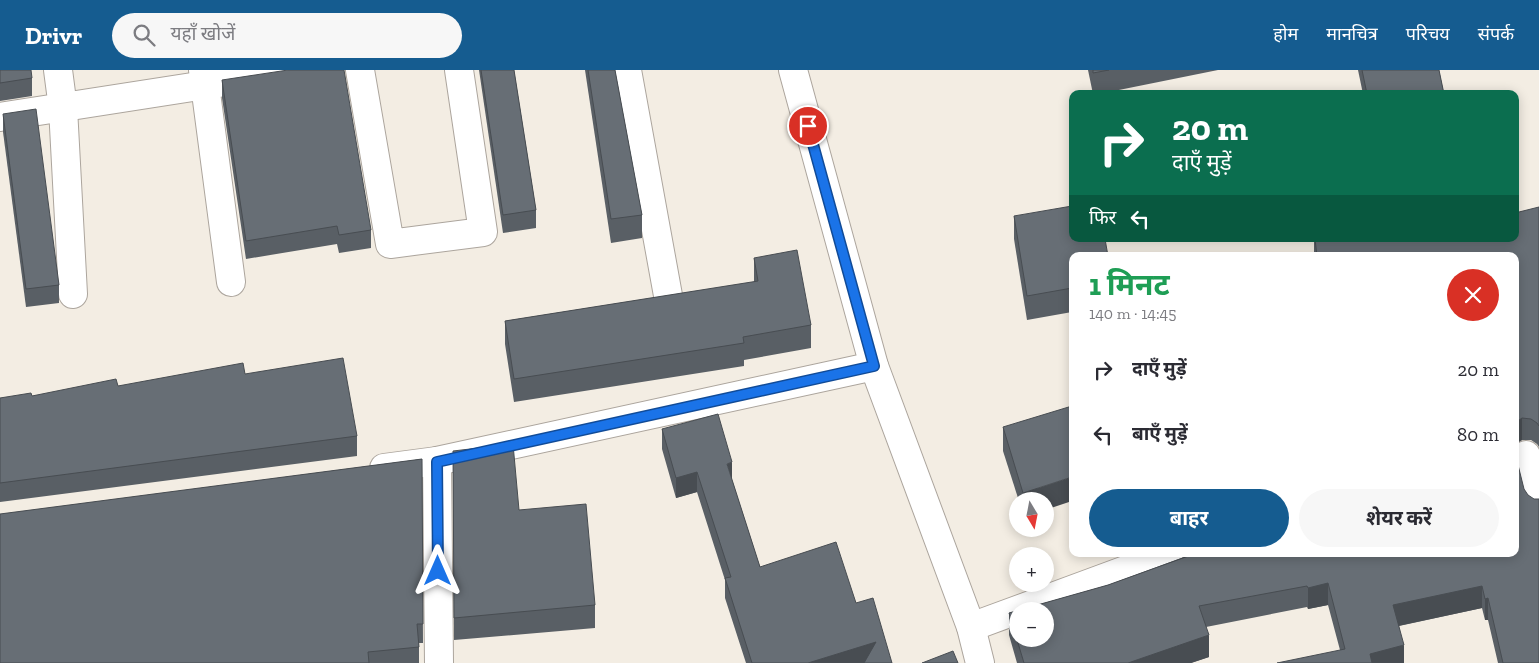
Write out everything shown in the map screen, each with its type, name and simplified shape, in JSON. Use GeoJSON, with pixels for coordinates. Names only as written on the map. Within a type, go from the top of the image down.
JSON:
{"type":"FeatureCollection","features":[{"type":"Feature","properties":{"kind":"street"},"geometry":{"type":"LineString","coordinates":[[58,70],[63,108],[73,294]]}},
{"type":"Feature","properties":{"kind":"street"},"geometry":{"type":"LineString","coordinates":[[0,117],[63,108],[204,78],[302,70]]}},
{"type":"Feature","properties":{"kind":"street"},"geometry":{"type":"LineString","coordinates":[[360,70],[390,244],[483,232],[459,70]]}},
{"type":"Feature","properties":{"kind":"street"},"geometry":{"type":"LineString","coordinates":[[627,70],[669,301]]}},
{"type":"Feature","properties":{"kind":"street"},"geometry":{"type":"LineString","coordinates":[[793,70],[874,366],[971,627],[980,663]]}},
{"type":"Feature","properties":{"kind":"street"},"geometry":{"type":"LineString","coordinates":[[204,78],[230,282]]}},
{"type":"Feature","properties":{"kind":"street"},"geometry":{"type":"LineString","coordinates":[[360,472],[437,462],[874,366]]}},
{"type":"Feature","properties":{"kind":"street"},"geometry":{"type":"LineString","coordinates":[[1527,454],[1539,506]]}},
{"type":"Feature","properties":{"kind":"street"},"geometry":{"type":"LineString","coordinates":[[437,462],[439,663]]}},
{"type":"Feature","properties":{"kind":"street"},"geometry":{"type":"LineString","coordinates":[[971,627],[1161,557]]}},
{"type":"Feature","properties":{"kind":"building"},"geometry":{"type":"Polygon","coordinates":[[[0,70],[31,70],[32,78],[0,83],[0,70]]]}},
{"type":"Feature","properties":{"kind":"building"},"geometry":{"type":"Polygon","coordinates":[[[288,70],[344,70],[371,230],[339,235],[337,226],[246,241],[222,80],[288,70]]]}},
{"type":"Feature","properties":{"kind":"building"},"geometry":{"type":"Polygon","coordinates":[[[481,70],[514,70],[536,210],[503,215],[481,70]]]}},
{"type":"Feature","properties":{"kind":"building"},"geometry":{"type":"Polygon","coordinates":[[[588,70],[615,70],[642,215],[611,219],[588,70]]]}},
{"type":"Feature","properties":{"kind":"building"},"geometry":{"type":"Polygon","coordinates":[[[1093,70],[1109,70],[1093,73],[1093,70]]]}},
{"type":"Feature","properties":{"kind":"building"},"geometry":{"type":"Polygon","coordinates":[[[1362,70],[1439,70],[1443,90],[1366,90],[1362,70]]]}},
{"type":"Feature","properties":{"kind":"building"},"geometry":{"type":"Polygon","coordinates":[[[36,109],[59,285],[26,289],[3,114],[36,109]]]}},
{"type":"Feature","properties":{"kind":"building"},"geometry":{"type":"Polygon","coordinates":[[[1069,207],[1069,242],[1106,242],[1107,252],[1069,252],[1069,289],[1027,296],[1014,216],[1069,207]]]}},
{"type":"Feature","properties":{"kind":"building"},"geometry":{"type":"Polygon","coordinates":[[[1539,207],[1539,426],[1531,419],[1522,418],[1519,420],[1519,252],[1317,252],[1315,242],[1519,242],[1519,212],[1539,207]]]}},
{"type":"Feature","properties":{"kind":"building"},"geometry":{"type":"Polygon","coordinates":[[[797,250],[811,325],[743,337],[744,343],[514,379],[505,321],[758,281],[754,258],[797,250]]]}},
{"type":"Feature","properties":{"kind":"building"},"geometry":{"type":"Polygon","coordinates":[[[343,358],[357,436],[0,483],[0,398],[31,393],[32,396],[116,379],[118,386],[243,363],[245,374],[343,358]]]}},
{"type":"Feature","properties":{"kind":"building"},"geometry":{"type":"Polygon","coordinates":[[[1069,407],[1069,478],[1023,492],[1003,427],[1069,407]]]}},
{"type":"Feature","properties":{"kind":"building"},"geometry":{"type":"Polygon","coordinates":[[[718,414],[732,462],[727,464],[760,567],[836,542],[856,603],[873,598],[892,663],[864,663],[876,642],[808,663],[752,663],[725,578],[731,577],[697,472],[676,478],[662,429],[718,414]]]}},
{"type":"Feature","properties":{"kind":"building"},"geometry":{"type":"Polygon","coordinates":[[[513,444],[519,510],[586,504],[595,605],[454,618],[453,451],[513,444]]]}},
{"type":"Feature","properties":{"kind":"building"},"geometry":{"type":"Polygon","coordinates":[[[422,459],[423,624],[417,624],[419,647],[368,652],[369,663],[0,663],[0,514],[422,459]]]}},
{"type":"Feature","properties":{"kind":"building"},"geometry":{"type":"Polygon","coordinates":[[[1519,469],[1524,489],[1528,495],[1534,499],[1539,499],[1539,663],[1503,663],[1488,598],[1485,599],[1482,586],[1393,605],[1404,645],[1370,654],[1372,663],[1277,663],[1345,649],[1328,583],[1199,606],[1209,635],[1128,663],[1024,663],[1019,647],[1054,647],[1054,602],[1048,602],[1108,585],[1186,557],[1519,557],[1519,469]]]}},
{"type":"Feature","properties":{"kind":"building"},"geometry":{"type":"Polygon","coordinates":[[[953,651],[958,663],[922,663],[953,651]]]}},
{"type":"Feature","properties":{"kind":"route"},"geometry":{"type":"LineString","coordinates":[[438,571],[437,462],[874,366],[808,126]]}}]}
